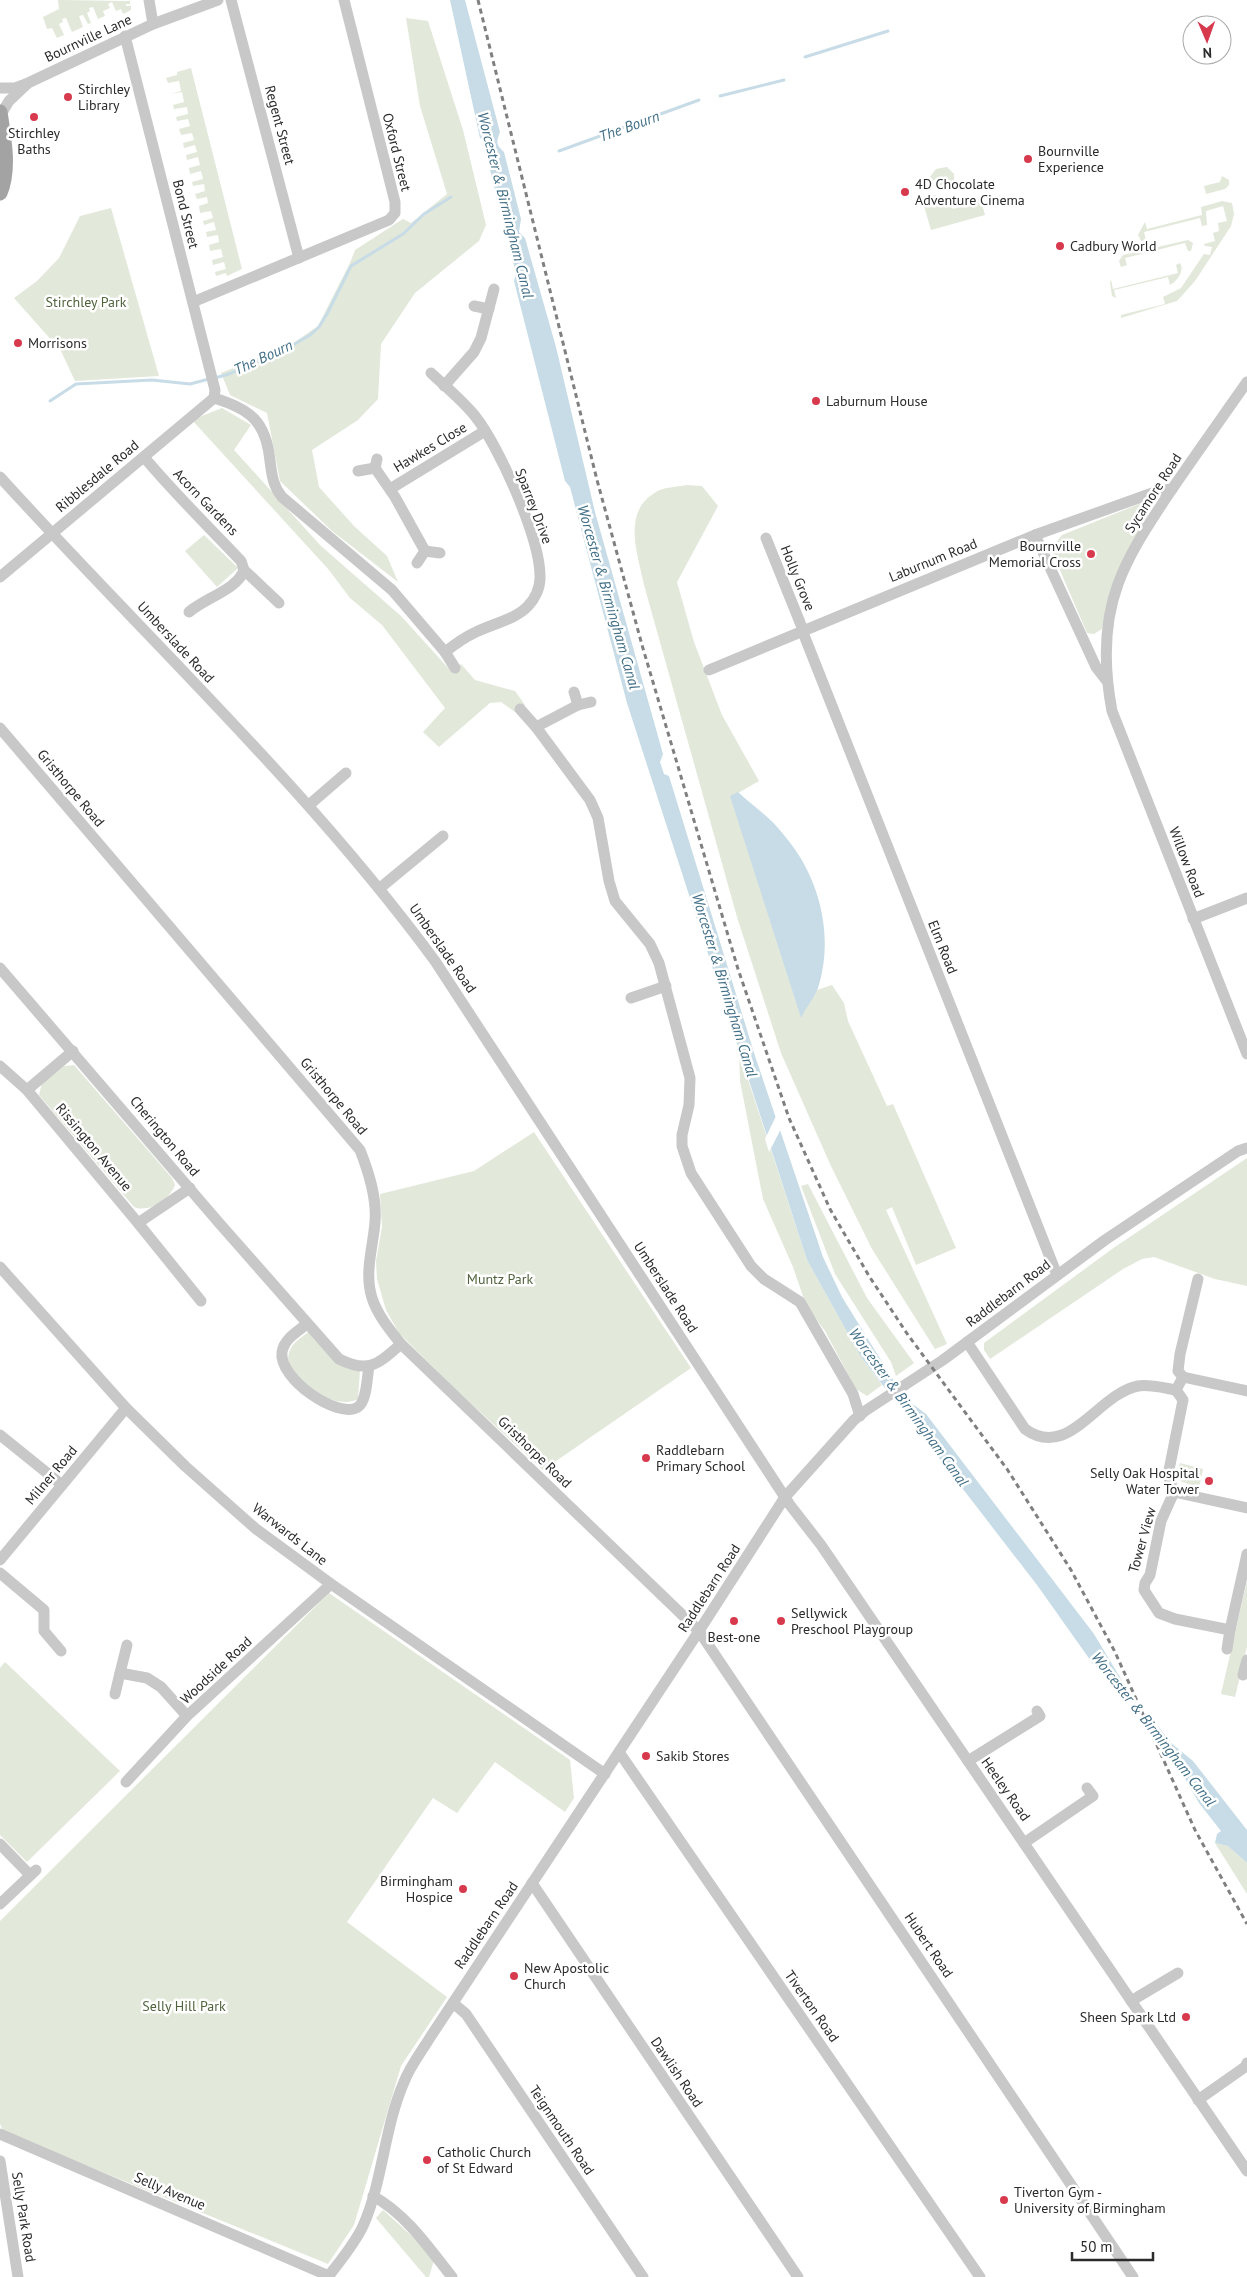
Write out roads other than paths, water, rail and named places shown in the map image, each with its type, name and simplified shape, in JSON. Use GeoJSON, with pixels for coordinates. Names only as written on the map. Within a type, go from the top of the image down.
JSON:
{"type":"FeatureCollection","features":[{"type":"Feature","properties":{"kind":"main road"},"geometry":{"type":"LineString","coordinates":[[0,114],[5,156],[4,184],[0,194]]}},
{"type":"Feature","properties":{"kind":"street"},"geometry":{"type":"LineString","coordinates":[[149,0],[153,24]]}},
{"type":"Feature","properties":{"kind":"street","name":"Bournville Lane"},"geometry":{"type":"LineString","coordinates":[[0,88],[15,88],[28,83],[125,36],[218,0]]}},
{"type":"Feature","properties":{"kind":"street","name":"Regent Street"},"geometry":{"type":"LineString","coordinates":[[231,0],[299,258]]}},
{"type":"Feature","properties":{"kind":"street","name":"Oxford Street"},"geometry":{"type":"LineString","coordinates":[[193,302],[390,220],[395,213],[395,202],[344,0]]}},
{"type":"Feature","properties":{"kind":"street","name":"Bond Street"},"geometry":{"type":"LineString","coordinates":[[125,36],[210,370],[214,394]]}},
{"type":"Feature","properties":{"kind":"street","name":"Bournville Lane"},"geometry":{"type":"LineString","coordinates":[[0,114],[9,101],[28,83]]}},
{"type":"Feature","properties":{"kind":"street"},"geometry":{"type":"LineString","coordinates":[[444,386],[474,352],[481,338],[494,289]]}},
{"type":"Feature","properties":{"kind":"street"},"geometry":{"type":"LineString","coordinates":[[474,306],[489,309]]}},
{"type":"Feature","properties":{"kind":"street","name":"Sparrey Drive"},"geometry":{"type":"LineString","coordinates":[[431,373],[474,415],[493,443],[529,529],[538,559],[540,579],[537,593],[529,605],[521,612],[473,633],[445,652]]}},
{"type":"Feature","properties":{"kind":"street","name":"Sycamore Road"},"geometry":{"type":"LineString","coordinates":[[1108,631],[1118,584],[1144,532],[1247,382]]}},
{"type":"Feature","properties":{"kind":"street"},"geometry":{"type":"LineString","coordinates":[[214,394],[249,412],[260,424],[267,439],[274,487],[282,497],[392,590],[445,652],[455,668]]}},
{"type":"Feature","properties":{"kind":"street","name":"Ribblesdale Road"},"geometry":{"type":"LineString","coordinates":[[0,577],[144,457],[214,394]]}},
{"type":"Feature","properties":{"kind":"street","name":"Hawkes Close"},"geometry":{"type":"LineString","coordinates":[[390,489],[485,431]]}},
{"type":"Feature","properties":{"kind":"street","name":"Acorn Gardens"},"geometry":{"type":"LineString","coordinates":[[144,457],[173,492],[191,507],[241,561],[244,570],[279,603]]}},
{"type":"Feature","properties":{"kind":"street","name":"Hawkes Close"},"geometry":{"type":"LineString","coordinates":[[358,472],[376,464],[425,551]]}},
{"type":"Feature","properties":{"kind":"street","name":"Umberslade Road"},"geometry":{"type":"LineString","coordinates":[[0,477],[309,805],[380,888],[452,985],[785,1497]]}},
{"type":"Feature","properties":{"kind":"street","name":"Laburnum Road"},"geometry":{"type":"LineString","coordinates":[[709,670],[1035,535],[1158,491],[1172,489]]}},
{"type":"Feature","properties":{"kind":"street","name":"Willow Road"},"geometry":{"type":"LineString","coordinates":[[1035,535],[1096,667],[1106,680]]}},
{"type":"Feature","properties":{"kind":"street","name":"Holly Grove"},"geometry":{"type":"LineString","coordinates":[[766,538],[802,630]]}},
{"type":"Feature","properties":{"kind":"street"},"geometry":{"type":"LineString","coordinates":[[417,563],[425,551],[440,553]]}},
{"type":"Feature","properties":{"kind":"street"},"geometry":{"type":"LineString","coordinates":[[189,612],[200,603],[229,588],[242,577],[244,570]]}},
{"type":"Feature","properties":{"kind":"street","name":"Elm Road"},"geometry":{"type":"LineString","coordinates":[[802,630],[1057,1275]]}},
{"type":"Feature","properties":{"kind":"street","name":"Willow Road"},"geometry":{"type":"LineString","coordinates":[[1108,631],[1106,680],[1112,711],[1247,1054]]}},
{"type":"Feature","properties":{"kind":"street"},"geometry":{"type":"LineString","coordinates":[[574,692],[578,705]]}},
{"type":"Feature","properties":{"kind":"street"},"geometry":{"type":"LineString","coordinates":[[536,727],[578,705],[591,702]]}},
{"type":"Feature","properties":{"kind":"street"},"geometry":{"type":"LineString","coordinates":[[520,710],[536,727],[590,800],[598,818],[609,881],[615,901],[650,944],[666,986],[690,1078],[689,1105],[682,1136],[682,1146],[691,1173],[751,1266],[764,1279],[800,1302],[853,1394],[860,1416]]}},
{"type":"Feature","properties":{"kind":"street","name":"Gristhorpe Road"},"geometry":{"type":"LineString","coordinates":[[0,728],[360,1150],[370,1177],[375,1210],[368,1260],[372,1298],[382,1320],[401,1344],[699,1631]]}},
{"type":"Feature","properties":{"kind":"street"},"geometry":{"type":"LineString","coordinates":[[309,805],[346,773]]}},
{"type":"Feature","properties":{"kind":"street"},"geometry":{"type":"LineString","coordinates":[[380,888],[443,836]]}},
{"type":"Feature","properties":{"kind":"street"},"geometry":{"type":"LineString","coordinates":[[1193,920],[1247,898]]}},
{"type":"Feature","properties":{"kind":"street","name":"Cherington Road"},"geometry":{"type":"LineString","coordinates":[[0,968],[339,1359],[355,1367],[369,1366]]}},
{"type":"Feature","properties":{"kind":"street"},"geometry":{"type":"LineString","coordinates":[[629,1001],[666,986]]}},
{"type":"Feature","properties":{"kind":"street"},"geometry":{"type":"LineString","coordinates":[[27,1090],[73,1051]]}},
{"type":"Feature","properties":{"kind":"street","name":"Rissington Avenue"},"geometry":{"type":"LineString","coordinates":[[0,1066],[27,1090],[201,1301]]}},
{"type":"Feature","properties":{"kind":"street","name":"Raddlebarn Road"},"geometry":{"type":"LineString","coordinates":[[328,2276],[350,2247],[362,2227],[373,2196],[394,2108],[404,2081],[452,2003],[605,1774],[785,1497],[860,1416],[878,1402],[943,1360],[1057,1275],[1222,1162],[1247,1148]]}},
{"type":"Feature","properties":{"kind":"street"},"geometry":{"type":"LineString","coordinates":[[138,1223],[190,1188]]}},
{"type":"Feature","properties":{"kind":"street","name":"Warwards Lane"},"geometry":{"type":"LineString","coordinates":[[0,1267],[126,1408],[186,1466],[256,1529],[331,1584],[605,1774]]}},
{"type":"Feature","properties":{"kind":"street"},"geometry":{"type":"LineString","coordinates":[[1198,1280],[1180,1354],[1178,1371],[1183,1377],[1247,1391]]}},
{"type":"Feature","properties":{"kind":"street"},"geometry":{"type":"LineString","coordinates":[[307,1324],[288,1338],[282,1350],[282,1360],[294,1380],[311,1396],[343,1408],[356,1408],[360,1406],[369,1366],[381,1361],[401,1344]]}},
{"type":"Feature","properties":{"kind":"street"},"geometry":{"type":"LineString","coordinates":[[967,1342],[1025,1429],[1039,1437],[1056,1438],[1065,1435],[1106,1403],[1138,1386],[1176,1390],[1183,1400],[1168,1475],[1174,1492],[1247,1508]]}},
{"type":"Feature","properties":{"kind":"street"},"geometry":{"type":"LineString","coordinates":[[1176,1390],[1183,1377]]}},
{"type":"Feature","properties":{"kind":"street","name":"Milner Road"},"geometry":{"type":"LineString","coordinates":[[0,1560],[126,1408]]}},
{"type":"Feature","properties":{"kind":"street"},"geometry":{"type":"LineString","coordinates":[[0,1435],[62,1485]]}},
{"type":"Feature","properties":{"kind":"street","name":"Tower View"},"geometry":{"type":"LineString","coordinates":[[1174,1492],[1161,1521],[1150,1575],[1144,1590],[1159,1613],[1175,1619],[1230,1630]]}},
{"type":"Feature","properties":{"kind":"street","name":"Heeley Road"},"geometry":{"type":"LineString","coordinates":[[785,1497],[968,1761],[1247,2171]]}},
{"type":"Feature","properties":{"kind":"street"},"geometry":{"type":"LineString","coordinates":[[1227,1649],[1247,1554]]}},
{"type":"Feature","properties":{"kind":"street"},"geometry":{"type":"LineString","coordinates":[[0,1573],[44,1610],[44,1631],[61,1651]]}},
{"type":"Feature","properties":{"kind":"street","name":"Woodside Road"},"geometry":{"type":"LineString","coordinates":[[126,1782],[187,1716],[331,1584]]}},
{"type":"Feature","properties":{"kind":"street","name":"Hubert Road"},"geometry":{"type":"LineString","coordinates":[[699,1631],[1133,2277]]}},
{"type":"Feature","properties":{"kind":"street"},"geometry":{"type":"LineString","coordinates":[[115,1694],[126,1645]]}},
{"type":"Feature","properties":{"kind":"street"},"geometry":{"type":"LineString","coordinates":[[1243,1675],[1247,1660]]}},
{"type":"Feature","properties":{"kind":"street"},"geometry":{"type":"LineString","coordinates":[[120,1673],[147,1678],[161,1687],[187,1716]]}},
{"type":"Feature","properties":{"kind":"street"},"geometry":{"type":"LineString","coordinates":[[968,1761],[1040,1716],[1037,1711]]}},
{"type":"Feature","properties":{"kind":"street","name":"Tiverton Road"},"geometry":{"type":"LineString","coordinates":[[619,1752],[980,2277]]}},
{"type":"Feature","properties":{"kind":"street"},"geometry":{"type":"LineString","coordinates":[[1024,1843],[1093,1796],[1087,1788]]}},
{"type":"Feature","properties":{"kind":"street"},"geometry":{"type":"LineString","coordinates":[[0,1844],[33,1872],[0,1904]]}},
{"type":"Feature","properties":{"kind":"street","name":"Dawlish Road"},"geometry":{"type":"LineString","coordinates":[[532,1883],[798,2277]]}},
{"type":"Feature","properties":{"kind":"street"},"geometry":{"type":"LineString","coordinates":[[1131,2001],[1178,1973]]}},
{"type":"Feature","properties":{"kind":"street","name":"Teignmouth Road"},"geometry":{"type":"LineString","coordinates":[[452,2003],[466,2014],[643,2277]]}},
{"type":"Feature","properties":{"kind":"street"},"geometry":{"type":"LineString","coordinates":[[1198,2100],[1246,2067]]}},
{"type":"Feature","properties":{"kind":"street","name":"Selly Avenue"},"geometry":{"type":"LineString","coordinates":[[0,2134],[328,2276]]}},
{"type":"Feature","properties":{"kind":"street","name":"Selly Park Road"},"geometry":{"type":"LineString","coordinates":[[0,2161],[18,2277]]}},
{"type":"Feature","properties":{"kind":"street"},"geometry":{"type":"LineString","coordinates":[[373,2196],[390,2205],[405,2220],[452,2277]]}},
{"type":"Feature","properties":{"kind":"water","name":"Worcester & Birmingham Canal"},"geometry":{"type":"Polygon","coordinates":[[[450,0],[465,0],[500,132],[498,138],[499,147],[504,152],[521,219],[519,232],[525,238],[556,347],[595,512],[663,754],[660,762],[664,774],[669,776],[755,1056],[823,1257],[842,1297],[906,1399],[926,1414],[1094,1634],[1118,1674],[1171,1743],[1193,1761],[1247,1830],[1247,1863],[1228,1846],[1215,1843],[1217,1834],[1221,1831],[1199,1803],[1174,1759],[1118,1684],[1093,1664],[1037,1585],[861,1357],[807,1260],[627,703],[570,487],[565,481],[514,281],[516,273],[508,242],[511,237],[509,230],[504,225],[487,158],[488,146],[480,138],[450,0]]]}},
{"type":"Feature","properties":{"kind":"water"},"geometry":{"type":"Polygon","coordinates":[[[738,792],[773,823],[796,850],[806,868],[820,906],[825,947],[823,968],[818,988],[801,1018],[730,796],[738,792]]]}},
{"type":"Feature","properties":{"kind":"waterway","name":"The Bourn"},"geometry":{"type":"LineString","coordinates":[[805,57],[888,31]]}},
{"type":"Feature","properties":{"kind":"waterway","name":"The Bourn"},"geometry":{"type":"LineString","coordinates":[[720,96],[784,80]]}},
{"type":"Feature","properties":{"kind":"waterway","name":"The Bourn"},"geometry":{"type":"LineString","coordinates":[[559,151],[699,100]]}},
{"type":"Feature","properties":{"kind":"waterway","name":"The Bourn"},"geometry":{"type":"LineString","coordinates":[[215,378],[229,374],[286,349],[310,335],[319,327],[327,314],[351,266],[403,234],[424,214],[451,197]]}},
{"type":"Feature","properties":{"kind":"waterway","name":"The Bourn"},"geometry":{"type":"LineString","coordinates":[[50,401],[76,384],[152,380],[190,384],[209,379]]}},
{"type":"Feature","properties":{"kind":"railway"},"geometry":{"type":"LineString","coordinates":[[478,0],[597,480],[642,645],[738,969],[789,1118],[830,1209],[869,1276],[908,1335],[1007,1469],[1071,1570],[1115,1652],[1195,1830],[1247,1924]]}},
{"type":"Feature","properties":{"kind":"place","name":"Stirchley Library"},"geometry":{"type":"Point","coordinates":[68,97]}},
{"type":"Feature","properties":{"kind":"place","name":"Stirchley Baths"},"geometry":{"type":"Point","coordinates":[34,117]}},
{"type":"Feature","properties":{"kind":"place","name":"Bournville Experience"},"geometry":{"type":"Point","coordinates":[1028,159]}},
{"type":"Feature","properties":{"kind":"place","name":"4D Chocolate Adventure Cinema"},"geometry":{"type":"Point","coordinates":[905,192]}},
{"type":"Feature","properties":{"kind":"place","name":"Cadbury World"},"geometry":{"type":"Point","coordinates":[1060,246]}},
{"type":"Feature","properties":{"kind":"place","name":"Morrisons"},"geometry":{"type":"Point","coordinates":[18,343]}},
{"type":"Feature","properties":{"kind":"place","name":"Laburnum House"},"geometry":{"type":"Point","coordinates":[816,401]}},
{"type":"Feature","properties":{"kind":"place","name":"Bournville Memorial Cross"},"geometry":{"type":"Point","coordinates":[1091,554]}},
{"type":"Feature","properties":{"kind":"place","name":"Raddlebarn Primary School"},"geometry":{"type":"Point","coordinates":[646,1458]}},
{"type":"Feature","properties":{"kind":"place","name":"Selly Oak Hospital Water Tower"},"geometry":{"type":"Point","coordinates":[1209,1481]}},
{"type":"Feature","properties":{"kind":"place","name":"Best-one"},"geometry":{"type":"Point","coordinates":[734,1621]}},
{"type":"Feature","properties":{"kind":"place","name":"Sellywick Preschool Playgroup"},"geometry":{"type":"Point","coordinates":[781,1621]}},
{"type":"Feature","properties":{"kind":"place","name":"Sakib Stores"},"geometry":{"type":"Point","coordinates":[646,1756]}},
{"type":"Feature","properties":{"kind":"place","name":"Birmingham Hospice"},"geometry":{"type":"Point","coordinates":[463,1889]}},
{"type":"Feature","properties":{"kind":"place","name":"New Apostolic Church"},"geometry":{"type":"Point","coordinates":[514,1976]}},
{"type":"Feature","properties":{"kind":"place","name":"Sheen Spark Ltd"},"geometry":{"type":"Point","coordinates":[1186,2017]}},
{"type":"Feature","properties":{"kind":"place","name":"Catholic Church of St Edward"},"geometry":{"type":"Point","coordinates":[427,2160]}},
{"type":"Feature","properties":{"kind":"place","name":"Tiverton Gym - University of Birmingham"},"geometry":{"type":"Point","coordinates":[1004,2200]}},
{"type":"Feature","properties":{"kind":"park label","name":"Stirchley Park"},"geometry":{"type":"Point","coordinates":[86,302]}},
{"type":"Feature","properties":{"kind":"park label","name":"Muntz Park"},"geometry":{"type":"Point","coordinates":[500,1279]}},
{"type":"Feature","properties":{"kind":"park label","name":"Selly Hill Park"},"geometry":{"type":"Point","coordinates":[184,2006]}}]}
